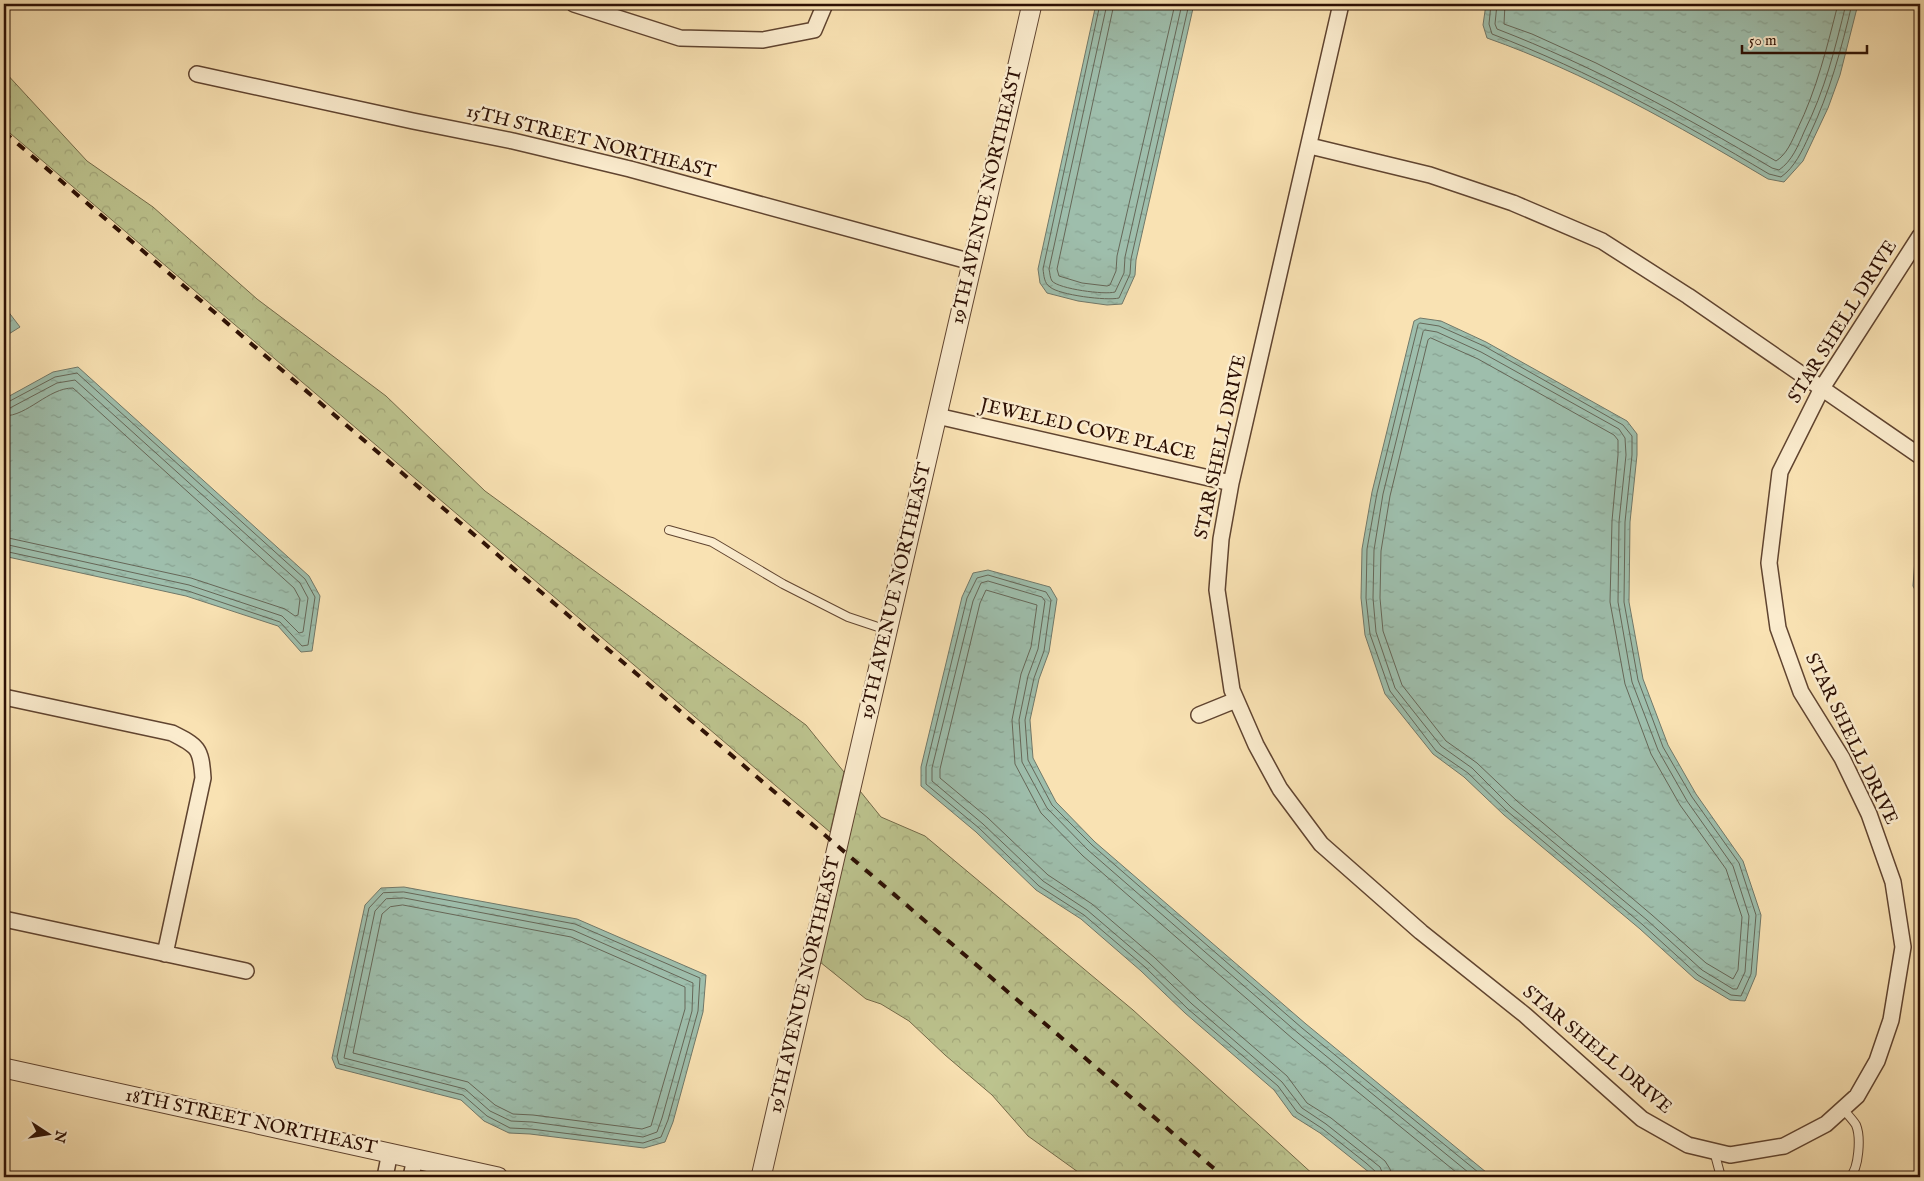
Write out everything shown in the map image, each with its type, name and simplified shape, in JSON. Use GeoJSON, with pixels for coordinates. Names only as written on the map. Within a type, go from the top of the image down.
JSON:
{"type":"FeatureCollection","features":[{"type":"Feature","properties":{"kind":"street"},"geometry":{"type":"LineString","coordinates":[[574,4],[680,38],[763,40],[814,30],[825,4]]}},
{"type":"Feature","properties":{"kind":"street","name":"19TH AVENUE NORTHEAST"},"geometry":{"type":"LineString","coordinates":[[761,1177],[1032,4]]}},
{"type":"Feature","properties":{"kind":"street","name":"STAR SHELL DRIVE"},"geometry":{"type":"LineString","coordinates":[[1341,4],[1310,146],[1231,483],[1221,539],[1218,590],[1232,690],[1280,790],[1321,844],[1421,932],[1525,1015],[1642,1119],[1688,1145],[1730,1155],[1784,1146],[1826,1124],[1857,1096],[1877,1061],[1891,1020],[1903,948],[1893,882],[1869,814],[1842,758],[1801,692],[1778,628],[1769,563],[1780,472],[1822,388],[1920,236]]}},
{"type":"Feature","properties":{"kind":"street","name":"15TH STREET NORTHEAST"},"geometry":{"type":"LineString","coordinates":[[197,74],[513,141],[630,169],[972,262]]}},
{"type":"Feature","properties":{"kind":"street"},"geometry":{"type":"LineString","coordinates":[[1310,146],[1439,178],[1513,203],[1602,241],[1688,296],[1920,456]]}},
{"type":"Feature","properties":{"kind":"street","name":"JEWELED COVE PLACE"},"geometry":{"type":"LineString","coordinates":[[937,416],[1231,483]]}},
{"type":"Feature","properties":{"kind":"street"},"geometry":{"type":"LineString","coordinates":[[4,697],[172,733],[193,743],[201,758],[203,778],[165,954]]}},
{"type":"Feature","properties":{"kind":"street"},"geometry":{"type":"LineString","coordinates":[[1199,714],[1236,700]]}},
{"type":"Feature","properties":{"kind":"street"},"geometry":{"type":"LineString","coordinates":[[4,919],[246,971]]}},
{"type":"Feature","properties":{"kind":"street","name":"18TH STREET NORTHEAST"},"geometry":{"type":"LineString","coordinates":[[4,1068],[498,1177]]}},
{"type":"Feature","properties":{"kind":"street"},"geometry":{"type":"LineString","coordinates":[[384,1177],[390,1152]]}},
{"type":"Feature","properties":{"kind":"street"},"geometry":{"type":"LineString","coordinates":[[412,1177],[416,1158]]}},
{"type":"Feature","properties":{"kind":"lane"},"geometry":{"type":"LineString","coordinates":[[669,530],[712,542],[782,584],[848,617],[887,630]]}},
{"type":"Feature","properties":{"kind":"lane"},"geometry":{"type":"LineString","coordinates":[[1843,1109],[1856,1126],[1859,1149],[1854,1173],[1850,1177]]}},
{"type":"Feature","properties":{"kind":"lane"},"geometry":{"type":"LineString","coordinates":[[1714,1151],[1721,1177]]}},
{"type":"Feature","properties":{"kind":"green space"},"geometry":{"type":"Polygon","coordinates":[[[4,71],[87,161],[153,207],[257,299],[386,396],[485,491],[806,725],[844,772],[830,832],[4,128],[4,71]]]}},
{"type":"Feature","properties":{"kind":"green space"},"geometry":{"type":"Polygon","coordinates":[[[860,791],[881,817],[925,836],[1133,1010],[1316,1177],[1085,1177],[1028,1136],[992,1095],[909,1021],[881,1004],[866,999],[820,962],[860,791]]]}},
{"type":"Feature","properties":{"kind":"water"},"geometry":{"type":"Polygon","coordinates":[[[1096,4],[1194,4],[1136,260],[1135,275],[1122,304],[1107,305],[1078,301],[1047,293],[1040,283],[1038,269],[1096,4]]]}},
{"type":"Feature","properties":{"kind":"water"},"geometry":{"type":"Polygon","coordinates":[[[1486,4],[1858,4],[1840,75],[1828,108],[1803,161],[1784,182],[1768,179],[1630,101],[1560,67],[1487,38],[1483,25],[1486,4]]]}},
{"type":"Feature","properties":{"kind":"water"},"geometry":{"type":"Polygon","coordinates":[[[4,306],[20,327],[4,337],[4,306]]]}},
{"type":"Feature","properties":{"kind":"water"},"geometry":{"type":"Polygon","coordinates":[[[1420,318],[1441,321],[1486,342],[1627,421],[1637,434],[1637,455],[1630,522],[1629,602],[1643,679],[1668,745],[1696,794],[1743,861],[1761,915],[1756,975],[1745,1001],[1730,1000],[1695,979],[1640,929],[1504,815],[1464,777],[1433,754],[1385,694],[1365,635],[1361,598],[1362,549],[1372,492],[1414,321],[1420,318]]]}},
{"type":"Feature","properties":{"kind":"water"},"geometry":{"type":"Polygon","coordinates":[[[78,367],[309,576],[320,596],[312,651],[301,652],[278,626],[186,596],[8,557],[4,554],[4,399],[53,372],[78,367]]]}},
{"type":"Feature","properties":{"kind":"water"},"geometry":{"type":"Polygon","coordinates":[[[1920,517],[1920,600],[1913,586],[1918,519],[1920,517]]]}},
{"type":"Feature","properties":{"kind":"water"},"geometry":{"type":"Polygon","coordinates":[[[988,570],[1050,587],[1057,599],[1049,652],[1039,679],[1030,720],[1033,758],[1056,802],[1095,842],[1306,1024],[1492,1177],[1375,1177],[1320,1133],[1293,1116],[1274,1090],[1185,1013],[1141,971],[1081,919],[1036,890],[976,832],[921,786],[921,767],[962,597],[973,573],[988,570]]]}},
{"type":"Feature","properties":{"kind":"water"},"geometry":{"type":"Polygon","coordinates":[[[404,887],[577,919],[706,975],[703,1012],[673,1122],[665,1142],[644,1148],[509,1133],[484,1121],[461,1100],[336,1068],[332,1058],[365,905],[381,888],[404,887]]]}},
{"type":"Feature","properties":{"kind":"railway"},"geometry":{"type":"LineString","coordinates":[[4,132],[1224,1177]]}}]}
